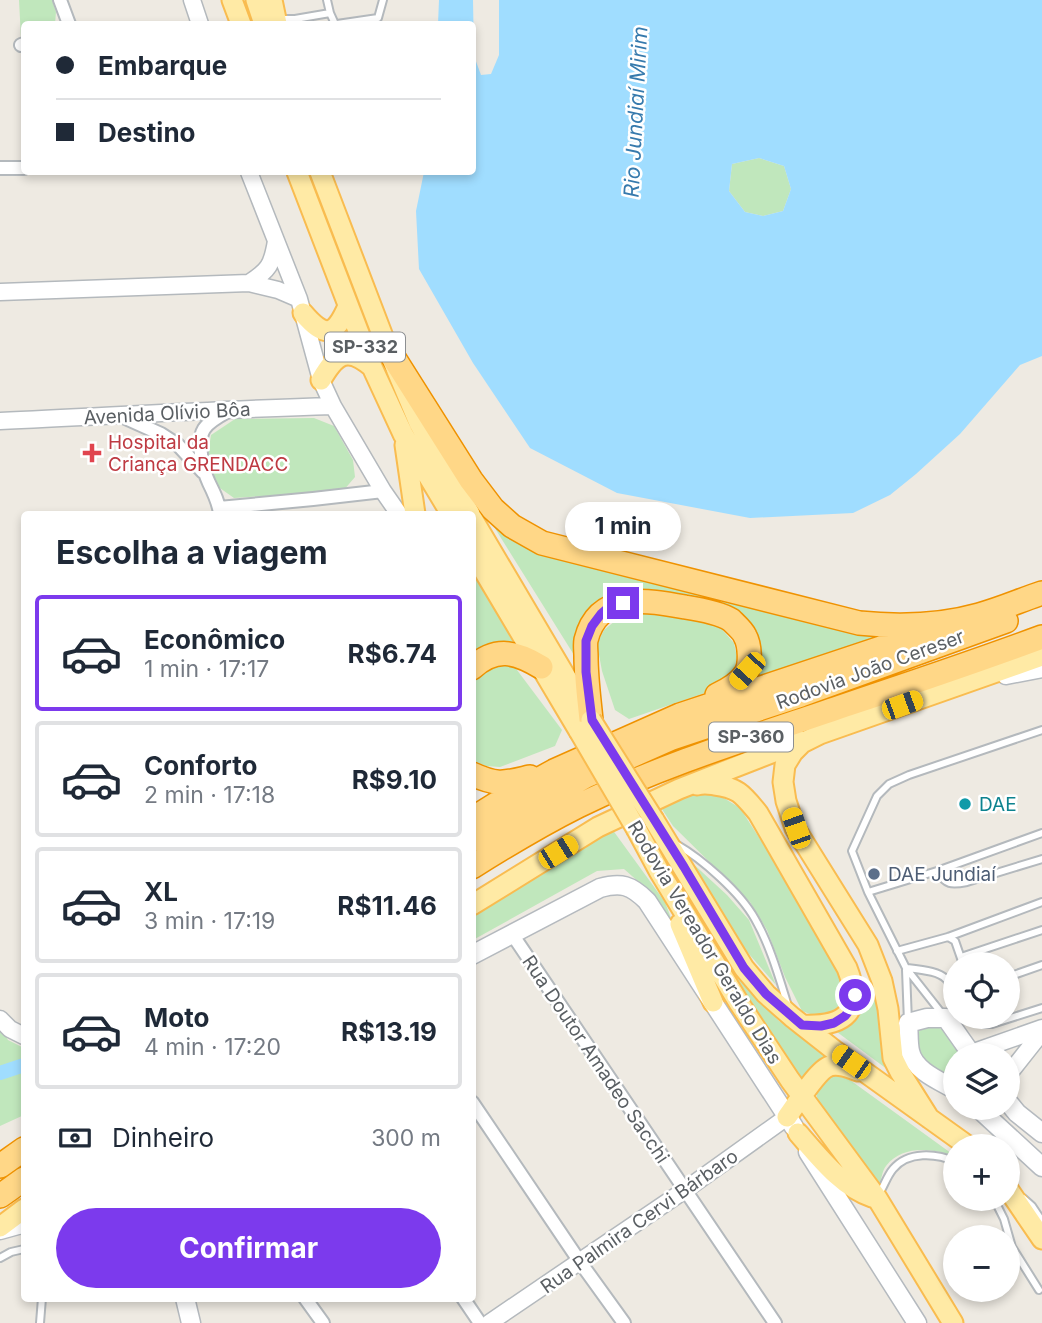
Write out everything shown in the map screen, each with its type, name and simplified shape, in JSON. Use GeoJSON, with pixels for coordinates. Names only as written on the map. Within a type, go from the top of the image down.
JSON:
{"type":"FeatureCollection","features":[{"type":"Feature","properties":{"kind":"highway"},"geometry":{"type":"LineString","coordinates":[[387,347],[471,480],[493,509],[512,526],[542,543],[859,623],[916,625],[978,615]]}},
{"type":"Feature","properties":{"kind":"highway"},"geometry":{"type":"LineString","coordinates":[[680,715],[1042,593]]}},
{"type":"Feature","properties":{"kind":"highway"},"geometry":{"type":"LineString","coordinates":[[476,817],[554,771],[680,715],[734,686],[747,671],[749,660],[745,635],[730,620],[704,610],[641,600],[609,607],[592,626],[586,641],[585,726]]}},
{"type":"Feature","properties":{"kind":"highway","name":"Rodovia João Cereser"},"geometry":{"type":"LineString","coordinates":[[476,837],[586,776],[672,738],[801,695],[1042,608]]}},
{"type":"Feature","properties":{"kind":"highway","name":"Rodovia João Cereser"},"geometry":{"type":"LineString","coordinates":[[476,864],[510,843],[625,785],[706,753],[1042,637]]}},
{"type":"Feature","properties":{"kind":"highway"},"geometry":{"type":"LineString","coordinates":[[476,665],[486,658],[508,652],[541,667]]}},
{"type":"Feature","properties":{"kind":"highway"},"geometry":{"type":"LineString","coordinates":[[476,776],[492,783],[512,782],[554,771]]}},
{"type":"Feature","properties":{"kind":"highway"},"geometry":{"type":"LineString","coordinates":[[0,1166],[21,1151]]}},
{"type":"Feature","properties":{"kind":"highway"},"geometry":{"type":"LineString","coordinates":[[0,1196],[21,1181]]}},
{"type":"Feature","properties":{"kind":"main road"},"geometry":{"type":"LineString","coordinates":[[232,0],[240,21]]}},
{"type":"Feature","properties":{"kind":"main road"},"geometry":{"type":"LineString","coordinates":[[256,0],[272,17]]}},
{"type":"Feature","properties":{"kind":"main road","name":"SP-332"},"geometry":{"type":"LineString","coordinates":[[298,175],[372,367],[403,434],[449,511]]}},
{"type":"Feature","properties":{"kind":"main road","name":"Rodovia Vereador Geraldo Dias"},"geometry":{"type":"LineString","coordinates":[[321,175],[418,423],[468,511]]}},
{"type":"Feature","properties":{"kind":"main road"},"geometry":{"type":"LineString","coordinates":[[301,306],[314,326],[320,330],[328,330],[339,324],[348,306]]}},
{"type":"Feature","properties":{"kind":"main road"},"geometry":{"type":"LineString","coordinates":[[321,380],[328,367],[342,355],[360,357],[372,367]]}},
{"type":"Feature","properties":{"kind":"main road"},"geometry":{"type":"LineString","coordinates":[[403,434],[415,511]]}},
{"type":"Feature","properties":{"kind":"main road","name":"Rodovia Vereador Geraldo Dias"},"geometry":{"type":"LineString","coordinates":[[476,525],[585,726],[659,871],[739,1003],[802,1097],[877,1198],[953,1323]]}},
{"type":"Feature","properties":{"kind":"main road","name":"Rodovia Vereador Geraldo Dias"},"geometry":{"type":"LineString","coordinates":[[476,558],[541,667],[654,820],[744,968],[766,994],[797,1021],[951,1134]]}},
{"type":"Feature","properties":{"kind":"main road"},"geometry":{"type":"LineString","coordinates":[[476,903],[598,827],[679,789],[820,734],[1042,656]]}},
{"type":"Feature","properties":{"kind":"main road"},"geometry":{"type":"LineString","coordinates":[[968,682],[1042,668]]}},
{"type":"Feature","properties":{"kind":"main road"},"geometry":{"type":"LineString","coordinates":[[820,734],[802,744],[785,765],[783,782],[786,800],[796,828],[868,945],[882,981],[893,1058],[929,1118]]}},
{"type":"Feature","properties":{"kind":"main road"},"geometry":{"type":"LineString","coordinates":[[679,789],[703,784],[731,788],[743,796],[758,813],[847,968],[855,995],[852,1007],[845,1016],[834,1023],[821,1026],[797,1021]]}},
{"type":"Feature","properties":{"kind":"main road"},"geometry":{"type":"LineString","coordinates":[[659,871],[713,1002]]}},
{"type":"Feature","properties":{"kind":"main road"},"geometry":{"type":"LineString","coordinates":[[476,953],[600,888],[619,885],[636,891],[647,901],[713,1002],[917,1323]]}},
{"type":"Feature","properties":{"kind":"main road"},"geometry":{"type":"LineString","coordinates":[[943,1021],[927,1018],[908,1023],[910,1052],[914,1060],[920,1068],[943,1082]]}},
{"type":"Feature","properties":{"kind":"main road"},"geometry":{"type":"LineString","coordinates":[[793,1125],[802,1097],[827,1066],[838,1065],[869,1075]]}},
{"type":"Feature","properties":{"kind":"main road"},"geometry":{"type":"LineString","coordinates":[[1020,1115],[1042,1133]]}},
{"type":"Feature","properties":{"kind":"main road"},"geometry":{"type":"LineString","coordinates":[[991,1120],[1042,1167]]}},
{"type":"Feature","properties":{"kind":"main road"},"geometry":{"type":"LineString","coordinates":[[793,1125],[821,1159],[847,1183],[865,1195],[877,1198]]}},
{"type":"Feature","properties":{"kind":"main road"},"geometry":{"type":"LineString","coordinates":[[1020,1206],[1042,1239]]}},
{"type":"Feature","properties":{"kind":"main road"},"geometry":{"type":"LineString","coordinates":[[0,1228],[21,1211]]}},
{"type":"Feature","properties":{"kind":"main road"},"geometry":{"type":"LineString","coordinates":[[0,1228],[21,1224]]}},
{"type":"Feature","properties":{"kind":"main road"},"geometry":{"type":"LineString","coordinates":[[186,1302],[191,1323]]}},
{"type":"Feature","properties":{"kind":"street"},"geometry":{"type":"LineString","coordinates":[[60,0],[68,21]]}},
{"type":"Feature","properties":{"kind":"street"},"geometry":{"type":"LineString","coordinates":[[192,0],[199,21]]}},
{"type":"Feature","properties":{"kind":"street"},"geometry":{"type":"LineString","coordinates":[[0,169],[21,168]]}},
{"type":"Feature","properties":{"kind":"street"},"geometry":{"type":"LineString","coordinates":[[250,175],[301,306],[321,380],[333,406],[397,511]]}},
{"type":"Feature","properties":{"kind":"street"},"geometry":{"type":"LineString","coordinates":[[249,283],[265,273],[272,263],[276,239]]}},
{"type":"Feature","properties":{"kind":"street"},"geometry":{"type":"LineString","coordinates":[[0,292],[249,283],[278,290],[301,306]]}},
{"type":"Feature","properties":{"kind":"street","name":"Avenida Olívio Bôa"},"geometry":{"type":"LineString","coordinates":[[0,421],[333,406]]}},
{"type":"Feature","properties":{"kind":"street"},"geometry":{"type":"LineString","coordinates":[[232,409],[203,430],[201,441],[205,475],[220,511],[383,491]]}},
{"type":"Feature","properties":{"kind":"street"},"geometry":{"type":"LineString","coordinates":[[118,415],[161,434],[178,445],[205,475]]}},
{"type":"Feature","properties":{"kind":"street","name":"Rua Doutor Amadeo Sacchi"},"geometry":{"type":"LineString","coordinates":[[512,934],[775,1323]]}},
{"type":"Feature","properties":{"kind":"street"},"geometry":{"type":"LineString","coordinates":[[0,1019],[10,1029],[21,1034]]}},
{"type":"Feature","properties":{"kind":"street"},"geometry":{"type":"LineString","coordinates":[[1004,1043],[1042,1030]]}},
{"type":"Feature","properties":{"kind":"street"},"geometry":{"type":"LineString","coordinates":[[1020,1059],[1042,1030]]}},
{"type":"Feature","properties":{"kind":"street"},"geometry":{"type":"LineString","coordinates":[[476,1107],[624,1323]]}},
{"type":"Feature","properties":{"kind":"street","name":"Rua Palmira Cervi Bárbaro"},"geometry":{"type":"LineString","coordinates":[[489,1323],[685,1190],[793,1125]]}},
{"type":"Feature","properties":{"kind":"street"},"geometry":{"type":"LineString","coordinates":[[308,1302],[323,1323]]}},
{"type":"Feature","properties":{"kind":"street"},"geometry":{"type":"LineString","coordinates":[[466,1302],[480,1323]]}},
{"type":"Feature","properties":{"kind":"lane"},"geometry":{"type":"LineString","coordinates":[[327,0],[334,21]]}},
{"type":"Feature","properties":{"kind":"lane"},"geometry":{"type":"LineString","coordinates":[[379,21],[383,0]]}},
{"type":"Feature","properties":{"kind":"lane"},"geometry":{"type":"LineString","coordinates":[[272,17],[295,19],[330,13]]}},
{"type":"Feature","properties":{"kind":"lane"},"geometry":{"type":"LineString","coordinates":[[943,1014],[906,968],[868,892],[852,851],[877,796],[889,784],[1042,730]]}},
{"type":"Feature","properties":{"kind":"lane"},"geometry":{"type":"LineString","coordinates":[[868,892],[937,871],[1042,833]]}},
{"type":"Feature","properties":{"kind":"lane"},"geometry":{"type":"LineString","coordinates":[[665,838],[693,854],[744,903],[755,918],[797,1021]]}},
{"type":"Feature","properties":{"kind":"lane"},"geometry":{"type":"LineString","coordinates":[[937,871],[943,879],[956,884],[1042,859]]}},
{"type":"Feature","properties":{"kind":"lane"},"geometry":{"type":"LineString","coordinates":[[897,951],[948,937],[1042,902]]}},
{"type":"Feature","properties":{"kind":"lane"},"geometry":{"type":"LineString","coordinates":[[985,952],[1042,930]]}},
{"type":"Feature","properties":{"kind":"lane"},"geometry":{"type":"LineString","coordinates":[[948,937],[955,941],[959,952]]}},
{"type":"Feature","properties":{"kind":"lane"},"geometry":{"type":"LineString","coordinates":[[1020,973],[1042,965]]}},
{"type":"Feature","properties":{"kind":"lane"},"geometry":{"type":"LineString","coordinates":[[906,968],[908,1023]]}},
{"type":"Feature","properties":{"kind":"lane"},"geometry":{"type":"LineString","coordinates":[[906,968],[943,976]]}},
{"type":"Feature","properties":{"kind":"lane"},"geometry":{"type":"LineString","coordinates":[[1020,1015],[1042,1008]]}},
{"type":"Feature","properties":{"kind":"lane"},"geometry":{"type":"LineString","coordinates":[[877,1198],[892,1170],[902,1160],[926,1155],[943,1158]]}},
{"type":"Feature","properties":{"kind":"lane"},"geometry":{"type":"LineString","coordinates":[[1020,1197],[1032,1206],[1042,1221]]}},
{"type":"Feature","properties":{"kind":"lane"},"geometry":{"type":"LineString","coordinates":[[1000,1211],[1012,1247],[1039,1290]]}},
{"type":"Feature","properties":{"kind":"lane"},"geometry":{"type":"LineString","coordinates":[[0,1258],[21,1250]]}},
{"type":"Feature","properties":{"kind":"lane"},"geometry":{"type":"LineString","coordinates":[[40,1323],[42,1302]]}},
{"type":"Feature","properties":{"kind":"green space"},"geometry":{"type":"Polygon","coordinates":[[[19,0],[52,0],[56,12],[55,21],[21,21],[21,39],[19,0]]]}},
{"type":"Feature","properties":{"kind":"green space"},"geometry":{"type":"Polygon","coordinates":[[[759,158],[784,166],[791,189],[783,211],[763,216],[745,212],[729,191],[732,164],[759,158]]]}},
{"type":"Feature","properties":{"kind":"green space"},"geometry":{"type":"Polygon","coordinates":[[[314,418],[334,426],[353,460],[355,477],[343,491],[234,498],[217,486],[207,460],[211,435],[235,419],[314,418]]]}},
{"type":"Feature","properties":{"kind":"green space"},"geometry":{"type":"Polygon","coordinates":[[[491,522],[820,625],[885,638],[754,678],[762,665],[761,647],[753,626],[736,612],[649,589],[605,596],[585,615],[577,638],[579,663],[491,522]]]}},
{"type":"Feature","properties":{"kind":"green space"},"geometry":{"type":"Polygon","coordinates":[[[476,571],[517,641],[490,646],[476,655],[476,571]]]}},
{"type":"Feature","properties":{"kind":"green space"},"geometry":{"type":"Polygon","coordinates":[[[643,611],[720,627],[734,643],[737,657],[734,670],[722,687],[629,719],[615,710],[602,671],[597,644],[604,630],[621,616],[643,611]]]}},
{"type":"Feature","properties":{"kind":"green space"},"geometry":{"type":"Polygon","coordinates":[[[508,658],[562,730],[555,746],[500,767],[476,762],[476,670],[508,658]]]}},
{"type":"Feature","properties":{"kind":"green space"},"geometry":{"type":"Polygon","coordinates":[[[685,789],[714,792],[740,808],[837,959],[843,992],[839,1005],[833,1011],[818,1017],[802,1011],[785,977],[767,930],[750,902],[673,826],[656,800],[685,789]]]}},
{"type":"Feature","properties":{"kind":"green space"},"geometry":{"type":"Polygon","coordinates":[[[612,829],[665,902],[681,945],[649,891],[624,869],[597,871],[476,938],[476,906],[612,829]]]}},
{"type":"Feature","properties":{"kind":"green space"},"geometry":{"type":"Polygon","coordinates":[[[689,860],[727,895],[749,920],[776,985],[742,946],[689,860]]]}},
{"type":"Feature","properties":{"kind":"green space"},"geometry":{"type":"Polygon","coordinates":[[[875,968],[880,994],[878,1018],[882,1057],[899,1078],[837,1032],[857,1017],[869,995],[875,968]]]}},
{"type":"Feature","properties":{"kind":"green space"},"geometry":{"type":"Polygon","coordinates":[[[730,970],[779,1021],[833,1059],[814,1067],[800,1082],[730,970]]]}},
{"type":"Feature","properties":{"kind":"green space"},"geometry":{"type":"Polygon","coordinates":[[[925,1026],[940,1028],[949,1033],[956,1042],[943,1043],[943,1074],[915,1056],[916,1034],[925,1026]]]}},
{"type":"Feature","properties":{"kind":"green space"},"geometry":{"type":"Polygon","coordinates":[[[0,1027],[8,1040],[21,1046],[21,1116],[0,1126],[0,1027]]]}},
{"type":"Feature","properties":{"kind":"green space"},"geometry":{"type":"Polygon","coordinates":[[[837,1075],[850,1080],[943,1147],[943,1153],[919,1150],[901,1154],[886,1166],[879,1187],[818,1104],[816,1089],[826,1078],[837,1075]]]}},
{"type":"Feature","properties":{"kind":"water"},"geometry":{"type":"Polygon","coordinates":[[[439,0],[473,0],[473,21],[438,21],[439,0]]]}},
{"type":"Feature","properties":{"kind":"water","name":"Rio Jundiaí Mirim"},"geometry":{"type":"Polygon","coordinates":[[[499,0],[1042,0],[1042,356],[1020,365],[960,434],[916,474],[890,495],[853,513],[750,518],[617,493],[530,448],[473,363],[419,269],[416,211],[423,175],[476,175],[476,61],[481,75],[491,74],[499,55],[499,0]],[[759,158],[732,164],[729,191],[745,212],[763,216],[783,211],[791,189],[784,166],[759,158]]]}},
{"type":"Feature","properties":{"kind":"waterway"},"geometry":{"type":"LineString","coordinates":[[0,1073],[21,1066]]}},
{"type":"Feature","properties":{"kind":"place","name":"Hospital da Criança GRENDACC"},"geometry":{"type":"Point","coordinates":[92,453]}},
{"type":"Feature","properties":{"kind":"place","name":"DAE"},"geometry":{"type":"Point","coordinates":[965,804]}},
{"type":"Feature","properties":{"kind":"place","name":"DAE Jundiaí"},"geometry":{"type":"Point","coordinates":[874,874]}},
{"type":"Feature","properties":{"kind":"route"},"geometry":{"type":"LineString","coordinates":[[623,603],[609,607],[601,614],[586,641],[586,672],[592,720],[744,968],[766,994],[802,1025],[821,1026],[834,1023],[845,1016],[852,1007],[855,995]]}}]}
